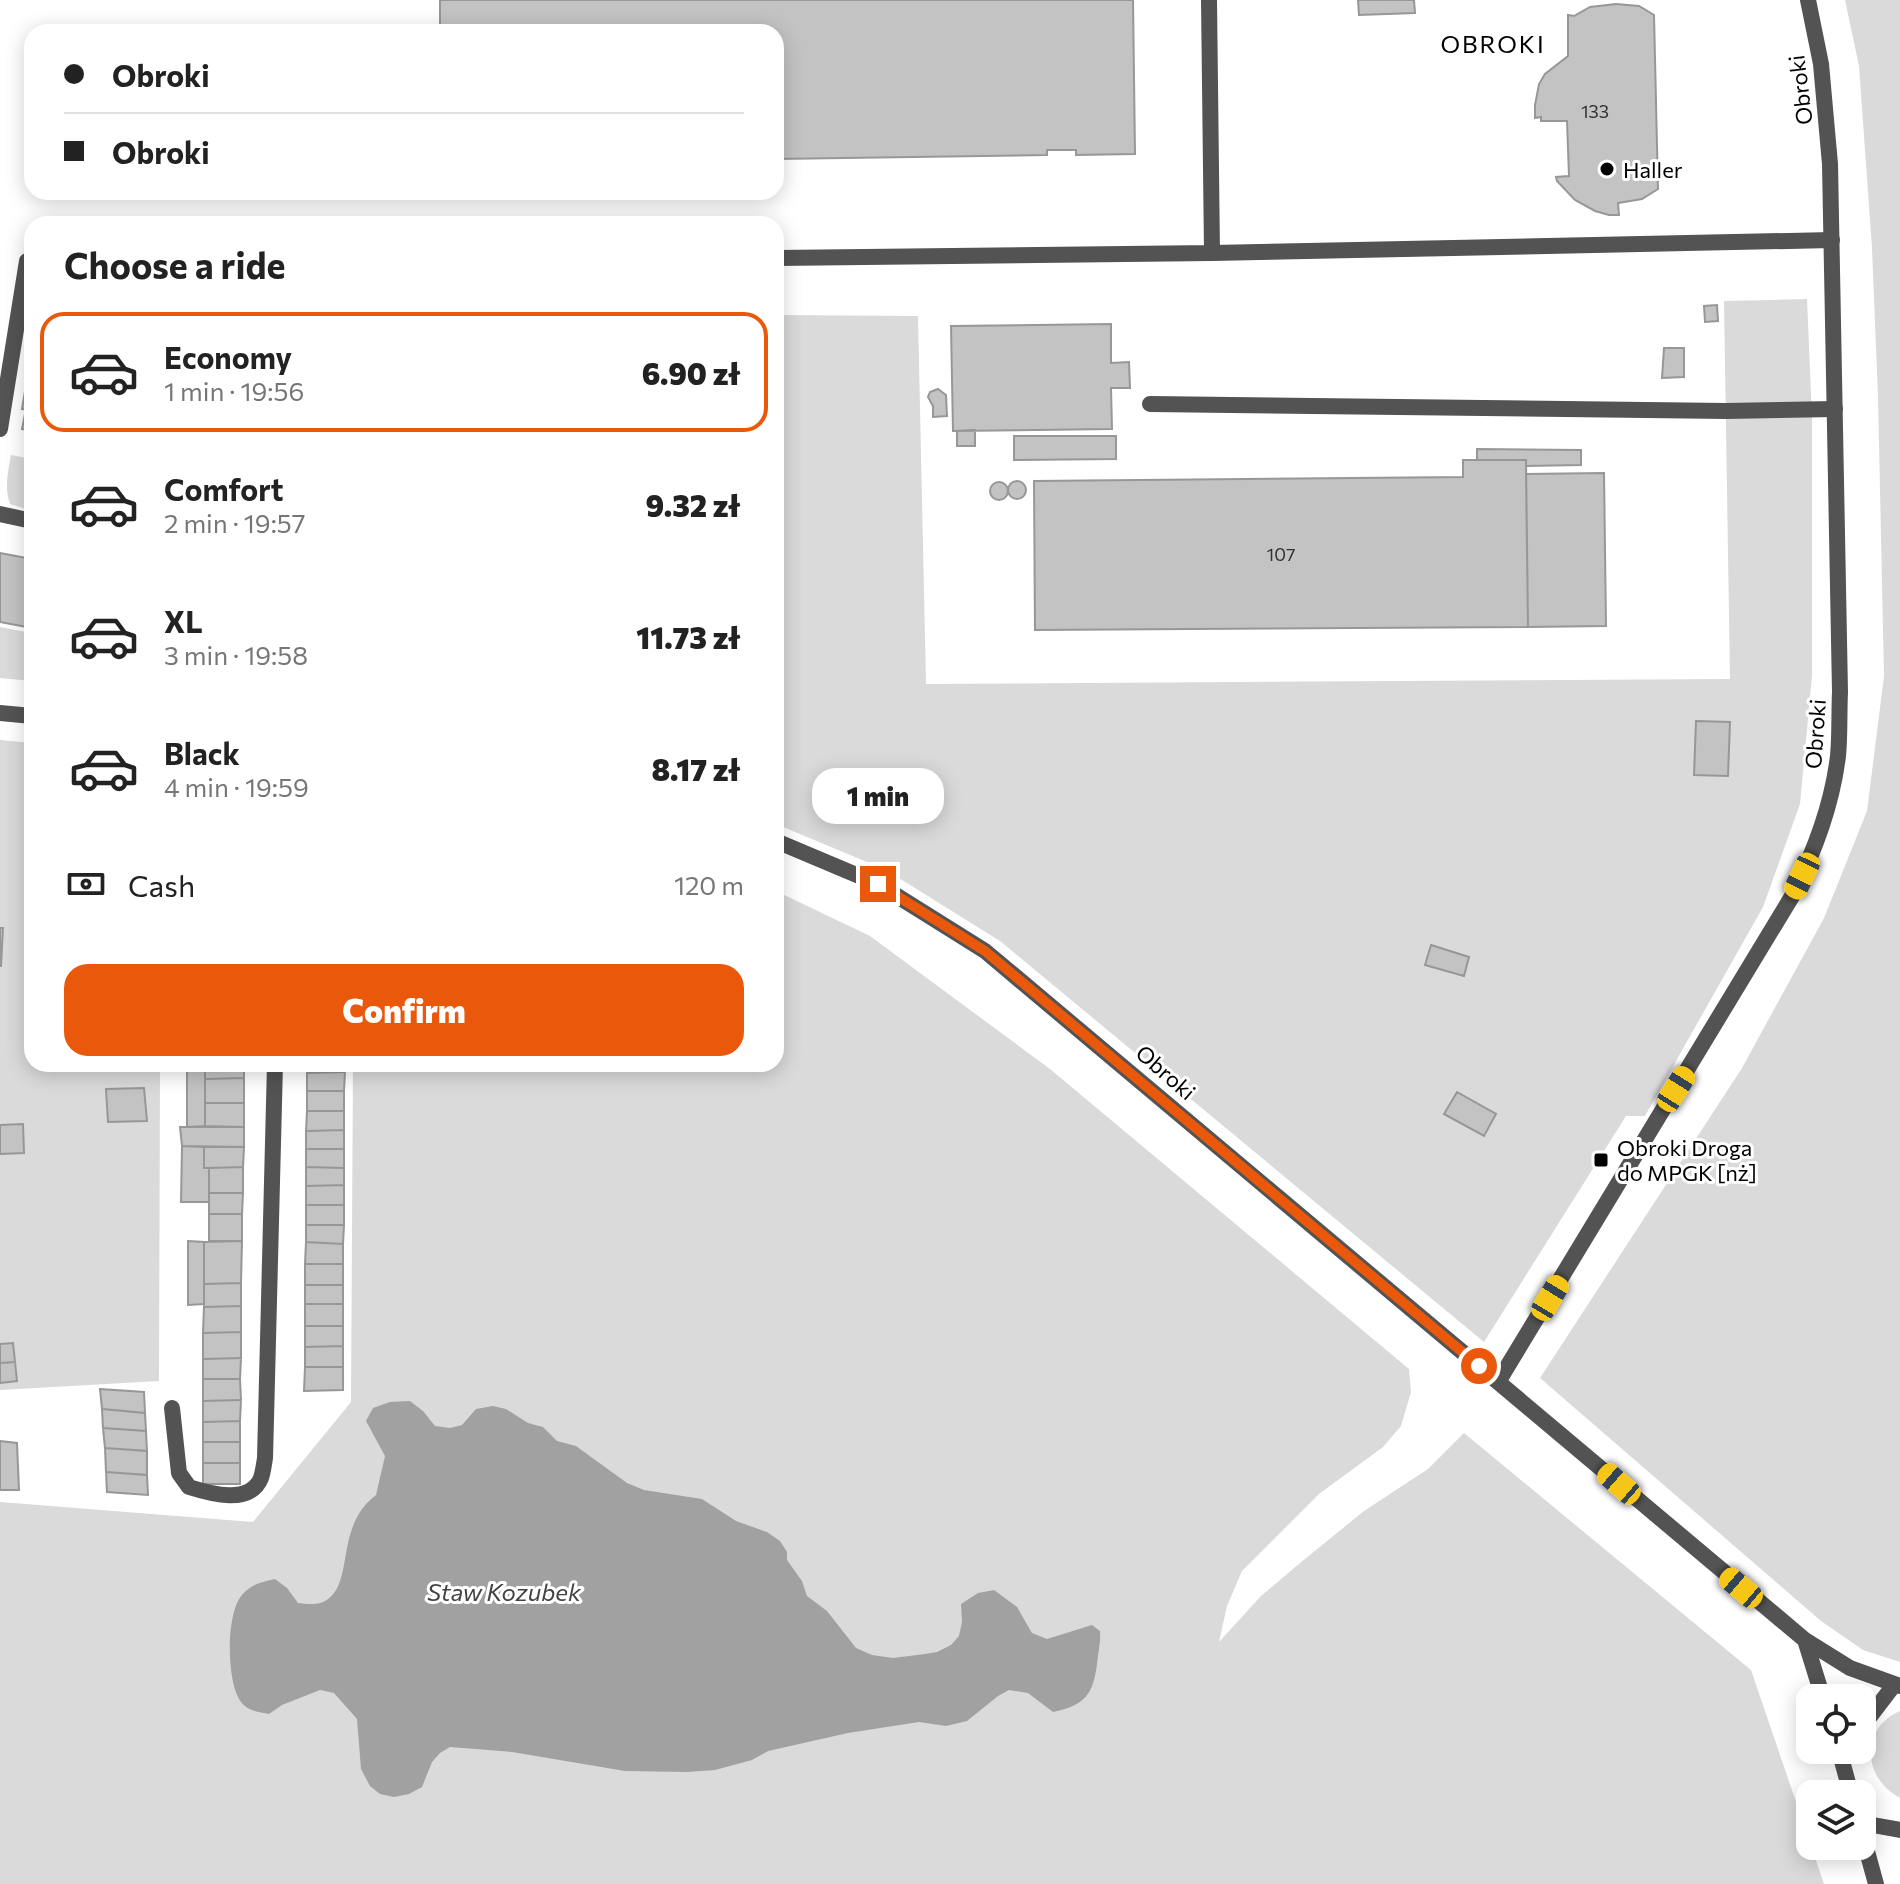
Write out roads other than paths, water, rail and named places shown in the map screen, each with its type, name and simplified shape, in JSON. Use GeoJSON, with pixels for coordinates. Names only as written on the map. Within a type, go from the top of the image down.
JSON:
{"type":"FeatureCollection","features":[{"type":"Feature","properties":{"kind":"street"},"geometry":{"type":"LineString","coordinates":[[1209,0],[1212,253]]}},
{"type":"Feature","properties":{"kind":"street","name":"Obroki"},"geometry":{"type":"LineString","coordinates":[[1498,1382],[1794,893],[1822,828],[1831,796],[1838,754],[1840,692],[1832,240],[1826,101],[1808,0]]}},
{"type":"Feature","properties":{"kind":"street"},"geometry":{"type":"LineString","coordinates":[[784,258],[1212,253],[1832,240]]}},
{"type":"Feature","properties":{"kind":"street"},"geometry":{"type":"LineString","coordinates":[[0,429],[24,280]]}},
{"type":"Feature","properties":{"kind":"street"},"geometry":{"type":"LineString","coordinates":[[1150,404],[1726,411],[1835,409]]}},
{"type":"Feature","properties":{"kind":"street"},"geometry":{"type":"LineString","coordinates":[[0,514],[24,519]]}},
{"type":"Feature","properties":{"kind":"street"},"geometry":{"type":"LineString","coordinates":[[0,713],[24,715]]}},
{"type":"Feature","properties":{"kind":"street","name":"Obroki"},"geometry":{"type":"LineString","coordinates":[[784,844],[878,884],[985,951],[1805,1640],[1850,1668],[1897,1685],[1876,1710]]}},
{"type":"Feature","properties":{"kind":"street"},"geometry":{"type":"LineString","coordinates":[[172,1408],[179,1473],[189,1487],[230,1496],[248,1493],[261,1480],[265,1458],[275,1072]]}},
{"type":"Feature","properties":{"kind":"street"},"geometry":{"type":"LineString","coordinates":[[1805,1640],[1819,1684]]}},
{"type":"Feature","properties":{"kind":"street"},"geometry":{"type":"LineString","coordinates":[[1876,1826],[1900,1830]]}},
{"type":"Feature","properties":{"kind":"street"},"geometry":{"type":"LineString","coordinates":[[1869,1860],[1876,1884]]}},
{"type":"Feature","properties":{"kind":"water","name":"Staw Kozubek"},"geometry":{"type":"Polygon","coordinates":[[[410,1401],[435,1426],[450,1428],[462,1425],[476,1409],[493,1406],[506,1409],[528,1423],[543,1427],[557,1441],[576,1446],[627,1483],[644,1490],[702,1499],[736,1521],[767,1532],[780,1541],[787,1552],[787,1560],[802,1581],[807,1596],[827,1611],[856,1648],[872,1655],[893,1658],[925,1654],[951,1645],[959,1636],[961,1604],[978,1593],[994,1590],[1017,1607],[1032,1633],[1047,1639],[1092,1625],[1100,1631],[1093,1684],[1080,1702],[1053,1712],[1028,1693],[1009,1690],[967,1721],[946,1726],[919,1722],[848,1733],[768,1751],[752,1760],[715,1770],[625,1771],[512,1752],[450,1747],[432,1762],[422,1787],[394,1797],[380,1794],[370,1786],[361,1769],[357,1719],[334,1693],[320,1690],[282,1705],[269,1714],[244,1705],[234,1687],[230,1660],[231,1630],[242,1595],[257,1584],[275,1579],[287,1588],[298,1603],[305,1604],[325,1601],[336,1590],[355,1522],[376,1495],[385,1456],[366,1421],[373,1408],[390,1402],[410,1401]]]}},
{"type":"Feature","properties":{"kind":"place","name":"Haller"},"geometry":{"type":"Point","coordinates":[1607,169]}},
{"type":"Feature","properties":{"kind":"place","name":"Obroki Droga do MPGK [nż]"},"geometry":{"type":"Point","coordinates":[1601,1160]}},
{"type":"Feature","properties":{"kind":"district","name":"OBROKI"},"geometry":{"type":"Point","coordinates":[1493,43]}}]}
